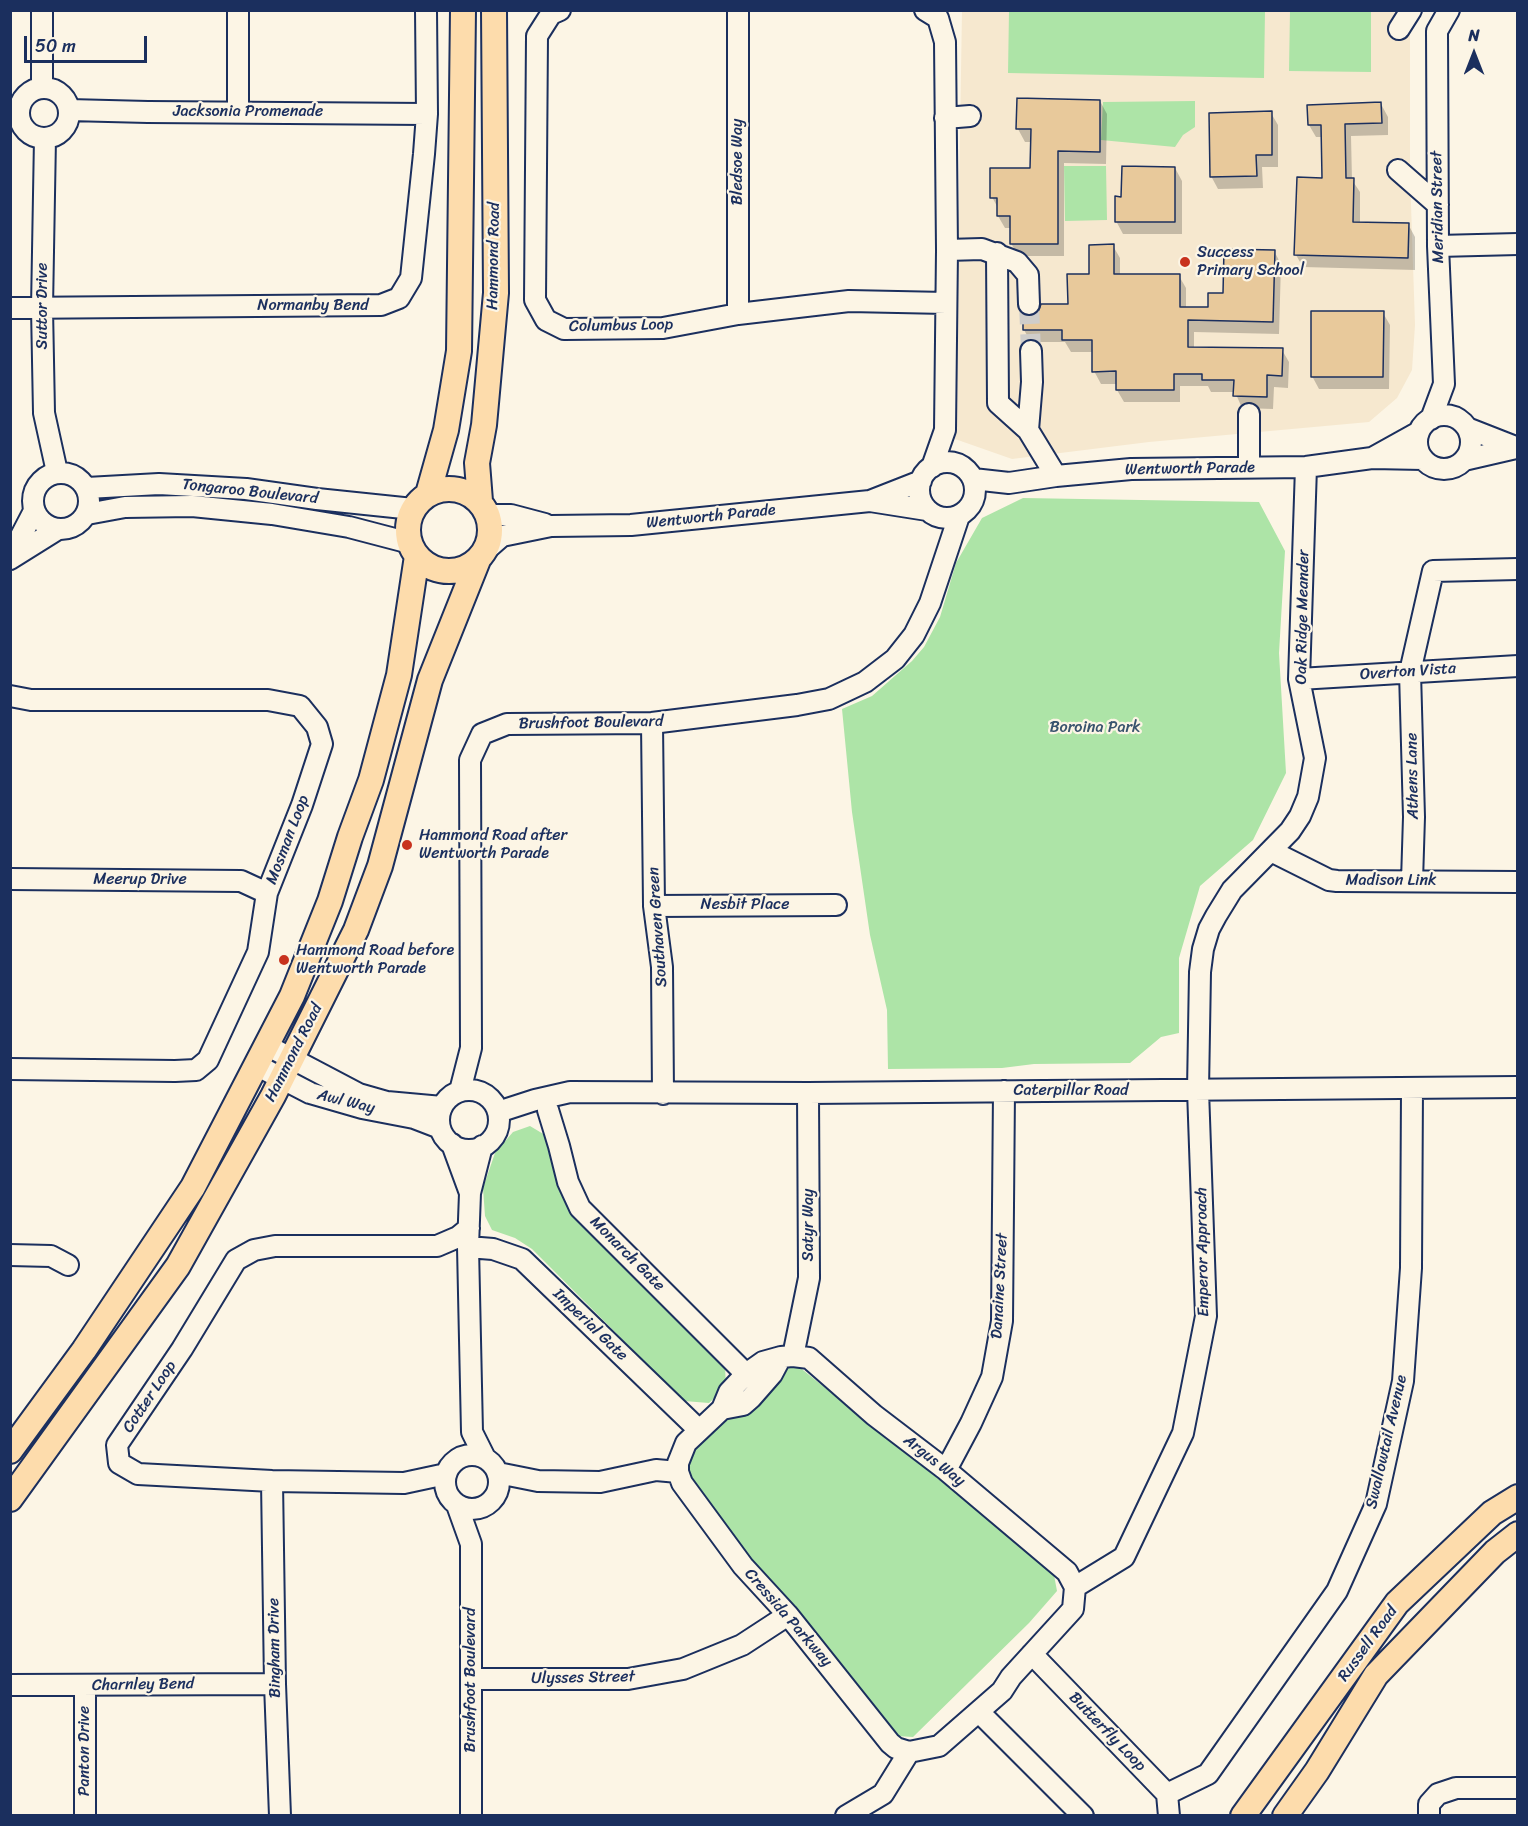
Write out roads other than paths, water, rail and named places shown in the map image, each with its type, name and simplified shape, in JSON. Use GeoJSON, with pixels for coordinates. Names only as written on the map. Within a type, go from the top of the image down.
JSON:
{"type":"FeatureCollection","features":[{"type":"Feature","properties":{"kind":"main road","name":"Hammond Road"},"geometry":{"type":"LineString","coordinates":[[10,1451],[84,1350],[193,1187],[292,996],[330,902],[371,780],[399,675],[413,549],[408,529],[421,501],[446,430],[459,351],[463,10]]}},
{"type":"Feature","properties":{"kind":"main road","name":"Hammond Road"},"geometry":{"type":"LineString","coordinates":[[10,1499],[178,1266],[287,1068],[360,920],[380,866],[430,680],[482,555],[490,530],[483,508],[477,463],[484,425],[495,293],[494,10]]}},
{"type":"Feature","properties":{"kind":"main road"},"geometry":{"type":"LineString","coordinates":[[421,501],[450,488],[466,491],[483,508]]}},
{"type":"Feature","properties":{"kind":"main road"},"geometry":{"type":"LineString","coordinates":[[413,549],[433,568],[447,571],[462,569],[482,555]]}},
{"type":"Feature","properties":{"kind":"main road","name":"Russell Road"},"geometry":{"type":"LineString","coordinates":[[1243,1815],[1396,1603],[1492,1513],[1518,1497]]}},
{"type":"Feature","properties":{"kind":"main road","name":"Russell Road"},"geometry":{"type":"LineString","coordinates":[[1285,1815],[1317,1771],[1376,1675],[1495,1552],[1518,1534]]}},
{"type":"Feature","properties":{"kind":"street"},"geometry":{"type":"LineString","coordinates":[[42,10],[42,88]]}},
{"type":"Feature","properties":{"kind":"street"},"geometry":{"type":"LineString","coordinates":[[238,10],[238,111]]}},
{"type":"Feature","properties":{"kind":"street","name":"Normanby Bend"},"geometry":{"type":"LineString","coordinates":[[10,308],[381,305],[399,298],[411,278],[427,114],[426,10]]}},
{"type":"Feature","properties":{"kind":"street","name":"Columbus Loop"},"geometry":{"type":"LineString","coordinates":[[560,10],[551,15],[537,36],[535,300],[546,320],[564,329],[663,328],[738,314],[849,301],[946,303]]}},
{"type":"Feature","properties":{"kind":"street","name":"Bledsoe Way"},"geometry":{"type":"LineString","coordinates":[[738,10],[738,314]]}},
{"type":"Feature","properties":{"kind":"street"},"geometry":{"type":"LineString","coordinates":[[925,10],[938,18],[945,42],[947,250],[945,430],[958,465]]}},
{"type":"Feature","properties":{"kind":"street"},"geometry":{"type":"LineString","coordinates":[[1399,29],[1411,10]]}},
{"type":"Feature","properties":{"kind":"street","name":"Meridian Street"},"geometry":{"type":"LineString","coordinates":[[1442,17],[1438,246],[1444,384],[1465,425]]}},
{"type":"Feature","properties":{"kind":"street"},"geometry":{"type":"LineString","coordinates":[[42,88],[62,95],[69,110],[67,124],[63,130],[45,138],[32,135],[15,114],[25,96],[31,91],[42,88]]}},
{"type":"Feature","properties":{"kind":"street","name":"Jacksonia Promenade"},"geometry":{"type":"LineString","coordinates":[[69,110],[427,114]]}},
{"type":"Feature","properties":{"kind":"street"},"geometry":{"type":"LineString","coordinates":[[945,118],[970,116]]}},
{"type":"Feature","properties":{"kind":"street","name":"Suttor Drive"},"geometry":{"type":"LineString","coordinates":[[45,138],[42,308],[44,413],[57,472]]}},
{"type":"Feature","properties":{"kind":"street"},"geometry":{"type":"LineString","coordinates":[[1398,170],[1438,206]]}},
{"type":"Feature","properties":{"kind":"street"},"geometry":{"type":"LineString","coordinates":[[1438,246],[1518,244]]}},
{"type":"Feature","properties":{"kind":"street"},"geometry":{"type":"LineString","coordinates":[[947,250],[982,249],[1017,262],[1028,275],[1029,304]]}},
{"type":"Feature","properties":{"kind":"street"},"geometry":{"type":"LineString","coordinates":[[997,253],[998,403],[1028,430],[1056,476]]}},
{"type":"Feature","properties":{"kind":"street"},"geometry":{"type":"LineString","coordinates":[[1028,430],[1032,382],[1031,351]]}},
{"type":"Feature","properties":{"kind":"street","name":"Meridian Street"},"geometry":{"type":"LineString","coordinates":[[1425,426],[1444,384]]}},
{"type":"Feature","properties":{"kind":"street"},"geometry":{"type":"LineString","coordinates":[[1249,414],[1249,467]]}},
{"type":"Feature","properties":{"kind":"street"},"geometry":{"type":"LineString","coordinates":[[1448,416],[1517,448],[1464,460],[1448,469],[1430,465],[1419,451],[1425,426],[1448,416]]}},
{"type":"Feature","properties":{"kind":"street"},"geometry":{"type":"LineString","coordinates":[[1464,460],[1471,443],[1465,425]]}},
{"type":"Feature","properties":{"kind":"street","name":"Wentworth Parade"},"geometry":{"type":"LineString","coordinates":[[1371,458],[1425,426]]}},
{"type":"Feature","properties":{"kind":"street"},"geometry":{"type":"LineString","coordinates":[[944,561],[930,513],[920,497],[926,474],[945,430]]}},
{"type":"Feature","properties":{"kind":"street","name":"Wentworth Parade"},"geometry":{"type":"LineString","coordinates":[[973,479],[1009,483],[1131,469],[1306,467],[1371,458],[1423,459]]}},
{"type":"Feature","properties":{"kind":"street"},"geometry":{"type":"LineString","coordinates":[[926,474],[941,463],[958,465],[964,468],[973,479],[975,493],[974,500],[959,516],[951,518],[930,513]]}},
{"type":"Feature","properties":{"kind":"street","name":"Oak Ridge Meander"},"geometry":{"type":"LineString","coordinates":[[1198,1090],[1200,972],[1209,929],[1232,890],[1290,831],[1300,816],[1308,797],[1314,758],[1299,680],[1306,467]]}},
{"type":"Feature","properties":{"kind":"street"},"geometry":{"type":"LineString","coordinates":[[57,472],[74,475],[87,488],[90,505],[87,514],[75,526],[58,529],[10,558],[34,511],[33,502],[37,486],[49,475],[57,472]]}},
{"type":"Feature","properties":{"kind":"street","name":"Wentworth Parade"},"geometry":{"type":"LineString","coordinates":[[870,501],[926,474]]}},
{"type":"Feature","properties":{"kind":"street","name":"Wentworth Parade"},"geometry":{"type":"LineString","coordinates":[[974,500],[1009,483]]}},
{"type":"Feature","properties":{"kind":"street","name":"Tongaroo Boulevard"},"geometry":{"type":"LineString","coordinates":[[87,488],[159,484],[246,489],[317,499],[421,501]]}},
{"type":"Feature","properties":{"kind":"street","name":"Wentworth Parade"},"geometry":{"type":"LineString","coordinates":[[482,555],[502,536],[551,526],[631,525],[870,501],[930,513]]}},
{"type":"Feature","properties":{"kind":"street","name":"Tongaroo Boulevard"},"geometry":{"type":"LineString","coordinates":[[87,514],[125,507],[203,507],[272,514],[349,527],[413,549]]}},
{"type":"Feature","properties":{"kind":"street","name":"Wentworth Parade"},"geometry":{"type":"LineString","coordinates":[[483,508],[551,526]]}},
{"type":"Feature","properties":{"kind":"street"},"geometry":{"type":"LineString","coordinates":[[34,511],[44,523],[58,529]]}},
{"type":"Feature","properties":{"kind":"street","name":"Brushfoot Boulevard"},"geometry":{"type":"LineString","coordinates":[[483,1094],[471,1048],[470,760],[482,734],[507,724],[652,723],[829,699],[865,682],[895,659],[914,635],[930,603],[959,516]]}},
{"type":"Feature","properties":{"kind":"street","name":"Athens Lane"},"geometry":{"type":"LineString","coordinates":[[1412,881],[1414,817],[1410,672],[1433,571],[1518,569]]}},
{"type":"Feature","properties":{"kind":"street","name":"Overton Vista"},"geometry":{"type":"LineString","coordinates":[[1299,680],[1518,666]]}},
{"type":"Feature","properties":{"kind":"street","name":"Mosman Loop"},"geometry":{"type":"LineString","coordinates":[[10,696],[31,700],[268,700],[300,706],[317,727],[322,744],[302,805],[267,893],[258,952],[208,1060],[196,1070],[10,1069]]}},
{"type":"Feature","properties":{"kind":"street","name":"Southaven Green"},"geometry":{"type":"LineString","coordinates":[[652,723],[654,906],[662,967],[663,1094]]}},
{"type":"Feature","properties":{"kind":"street","name":"Madison Link"},"geometry":{"type":"LineString","coordinates":[[1271,850],[1329,880],[1518,882]]}},
{"type":"Feature","properties":{"kind":"street","name":"Meerup Drive"},"geometry":{"type":"LineString","coordinates":[[10,879],[241,881],[267,893]]}},
{"type":"Feature","properties":{"kind":"street","name":"Nesbit Place"},"geometry":{"type":"LineString","coordinates":[[654,906],[836,905]]}},
{"type":"Feature","properties":{"kind":"street","name":"Brushfoot Boulevard"},"geometry":{"type":"LineString","coordinates":[[460,1091],[471,1048]]}},
{"type":"Feature","properties":{"kind":"street","name":"Awl Way"},"geometry":{"type":"LineString","coordinates":[[261,1055],[287,1068],[321,1075],[359,1094],[387,1102],[441,1107]]}},
{"type":"Feature","properties":{"kind":"street","name":"Awl Way"},"geometry":{"type":"LineString","coordinates":[[287,1068],[310,1093],[362,1108],[414,1118],[440,1128]]}},
{"type":"Feature","properties":{"kind":"street","name":"Caterpillar Road"},"geometry":{"type":"LineString","coordinates":[[498,1112],[570,1092],[663,1094],[1518,1087]]}},
{"type":"Feature","properties":{"kind":"street","name":"Swallowtail Avenue"},"geometry":{"type":"LineString","coordinates":[[1167,1794],[1208,1774],[1337,1591],[1376,1504],[1403,1381],[1411,1268],[1412,1089]]}},
{"type":"Feature","properties":{"kind":"street"},"geometry":{"type":"LineString","coordinates":[[452,1144],[467,1149],[482,1146],[496,1132],[499,1119],[495,1104],[476,1090],[460,1091],[452,1095],[441,1107],[439,1118],[440,1128],[452,1144],[470,1193]]}},
{"type":"Feature","properties":{"kind":"street","name":"Emperor Approach"},"geometry":{"type":"LineString","coordinates":[[1075,1587],[1124,1557],[1183,1433],[1206,1316],[1198,1090]]}},
{"type":"Feature","properties":{"kind":"street","name":"Danaine Street"},"geometry":{"type":"LineString","coordinates":[[946,1470],[971,1424],[992,1377],[1002,1321],[1004,1091]]}},
{"type":"Feature","properties":{"kind":"street","name":"Satyr Way"},"geometry":{"type":"LineString","coordinates":[[787,1356],[809,1278],[808,1093]]}},
{"type":"Feature","properties":{"kind":"street","name":"Caterpillar Road"},"geometry":{"type":"LineString","coordinates":[[496,1132],[514,1118],[625,1094]]}},
{"type":"Feature","properties":{"kind":"street","name":"Monarch Gate"},"geometry":{"type":"LineString","coordinates":[[548,1110],[568,1182],[580,1208],[746,1374]]}},
{"type":"Feature","properties":{"kind":"street"},"geometry":{"type":"LineString","coordinates":[[452,1483],[472,1432],[468,1237],[470,1193],[482,1146]]}},
{"type":"Feature","properties":{"kind":"street","name":"Cotter Loop"},"geometry":{"type":"LineString","coordinates":[[452,1483],[272,1481],[138,1474],[119,1463],[117,1445],[182,1348],[236,1260],[254,1250],[275,1246],[437,1246],[458,1237],[468,1237]]}},
{"type":"Feature","properties":{"kind":"street","name":"Imperial Gate"},"geometry":{"type":"LineString","coordinates":[[468,1237],[522,1259],[699,1430]]}},
{"type":"Feature","properties":{"kind":"street"},"geometry":{"type":"LineString","coordinates":[[437,1246],[464,1262],[468,1269]]}},
{"type":"Feature","properties":{"kind":"street"},"geometry":{"type":"LineString","coordinates":[[10,1255],[51,1256],[68,1265]]}},
{"type":"Feature","properties":{"kind":"street"},"geometry":{"type":"LineString","coordinates":[[452,1483],[470,1455],[491,1466],[538,1481],[600,1482],[656,1470],[678,1472],[678,1463],[686,1443],[722,1409],[729,1392],[746,1374],[763,1362],[787,1356]]}},
{"type":"Feature","properties":{"kind":"street"},"geometry":{"type":"LineString","coordinates":[[722,1409],[743,1405],[787,1356]]}},
{"type":"Feature","properties":{"kind":"street","name":"Argus Way"},"geometry":{"type":"LineString","coordinates":[[787,1356],[809,1358],[874,1415],[946,1470],[1067,1572],[1075,1587]]}},
{"type":"Feature","properties":{"kind":"street"},"geometry":{"type":"LineString","coordinates":[[472,1432],[499,1480],[491,1500]]}},
{"type":"Feature","properties":{"kind":"street","name":"Cressida Parkway"},"geometry":{"type":"LineString","coordinates":[[678,1472],[682,1483],[743,1566],[788,1615],[890,1743],[896,1748],[917,1751]]}},
{"type":"Feature","properties":{"kind":"street","name":"Bingham Drive"},"geometry":{"type":"LineString","coordinates":[[272,1481],[275,1684],[280,1815]]}},
{"type":"Feature","properties":{"kind":"street"},"geometry":{"type":"LineString","coordinates":[[452,1483],[472,1509],[538,1481]]}},
{"type":"Feature","properties":{"kind":"street","name":"Brushfoot Boulevard"},"geometry":{"type":"LineString","coordinates":[[452,1483],[471,1544],[471,1815]]}},
{"type":"Feature","properties":{"kind":"street","name":"Brushfoot Boulevard"},"geometry":{"type":"LineString","coordinates":[[471,1544],[491,1500]]}},
{"type":"Feature","properties":{"kind":"street"},"geometry":{"type":"LineString","coordinates":[[917,1751],[939,1746],[1002,1691],[1011,1677],[1072,1609],[1075,1587]]}},
{"type":"Feature","properties":{"kind":"street","name":"Ulysses Street"},"geometry":{"type":"LineString","coordinates":[[472,1679],[628,1679],[683,1669],[742,1645],[788,1615]]}},
{"type":"Feature","properties":{"kind":"street","name":"Butterfly Loop"},"geometry":{"type":"LineString","coordinates":[[1032,1654],[1167,1794]]}},
{"type":"Feature","properties":{"kind":"street"},"geometry":{"type":"LineString","coordinates":[[846,1815],[883,1794],[917,1751],[990,1687],[1011,1677]]}},
{"type":"Feature","properties":{"kind":"street","name":"Charnley Bend"},"geometry":{"type":"LineString","coordinates":[[10,1685],[275,1684]]}},
{"type":"Feature","properties":{"kind":"street","name":"Panton Drive"},"geometry":{"type":"LineString","coordinates":[[85,1686],[85,1815]]}},
{"type":"Feature","properties":{"kind":"street"},"geometry":{"type":"LineString","coordinates":[[979,1712],[1083,1815]]}},
{"type":"Feature","properties":{"kind":"street"},"geometry":{"type":"LineString","coordinates":[[1429,1815],[1429,1804],[1438,1794],[1456,1788],[1518,1788]]}},
{"type":"Feature","properties":{"kind":"street"},"geometry":{"type":"LineString","coordinates":[[1167,1794],[1169,1815]]}},
{"type":"Feature","properties":{"kind":"tunnel"},"geometry":{"type":"LineString","coordinates":[[1029,304],[1031,351]]}},
{"type":"Feature","properties":{"kind":"place","name":"Success Primary School"},"geometry":{"type":"Point","coordinates":[1185,262]}},
{"type":"Feature","properties":{"kind":"place","name":"Hammond Road after Wentworth Parade"},"geometry":{"type":"Point","coordinates":[407,845]}},
{"type":"Feature","properties":{"kind":"place","name":"Hammond Road before Wentworth Parade"},"geometry":{"type":"Point","coordinates":[284,960]}},
{"type":"Feature","properties":{"kind":"park label","name":"Boroina Park"},"geometry":{"type":"Point","coordinates":[1095,728]}}]}
